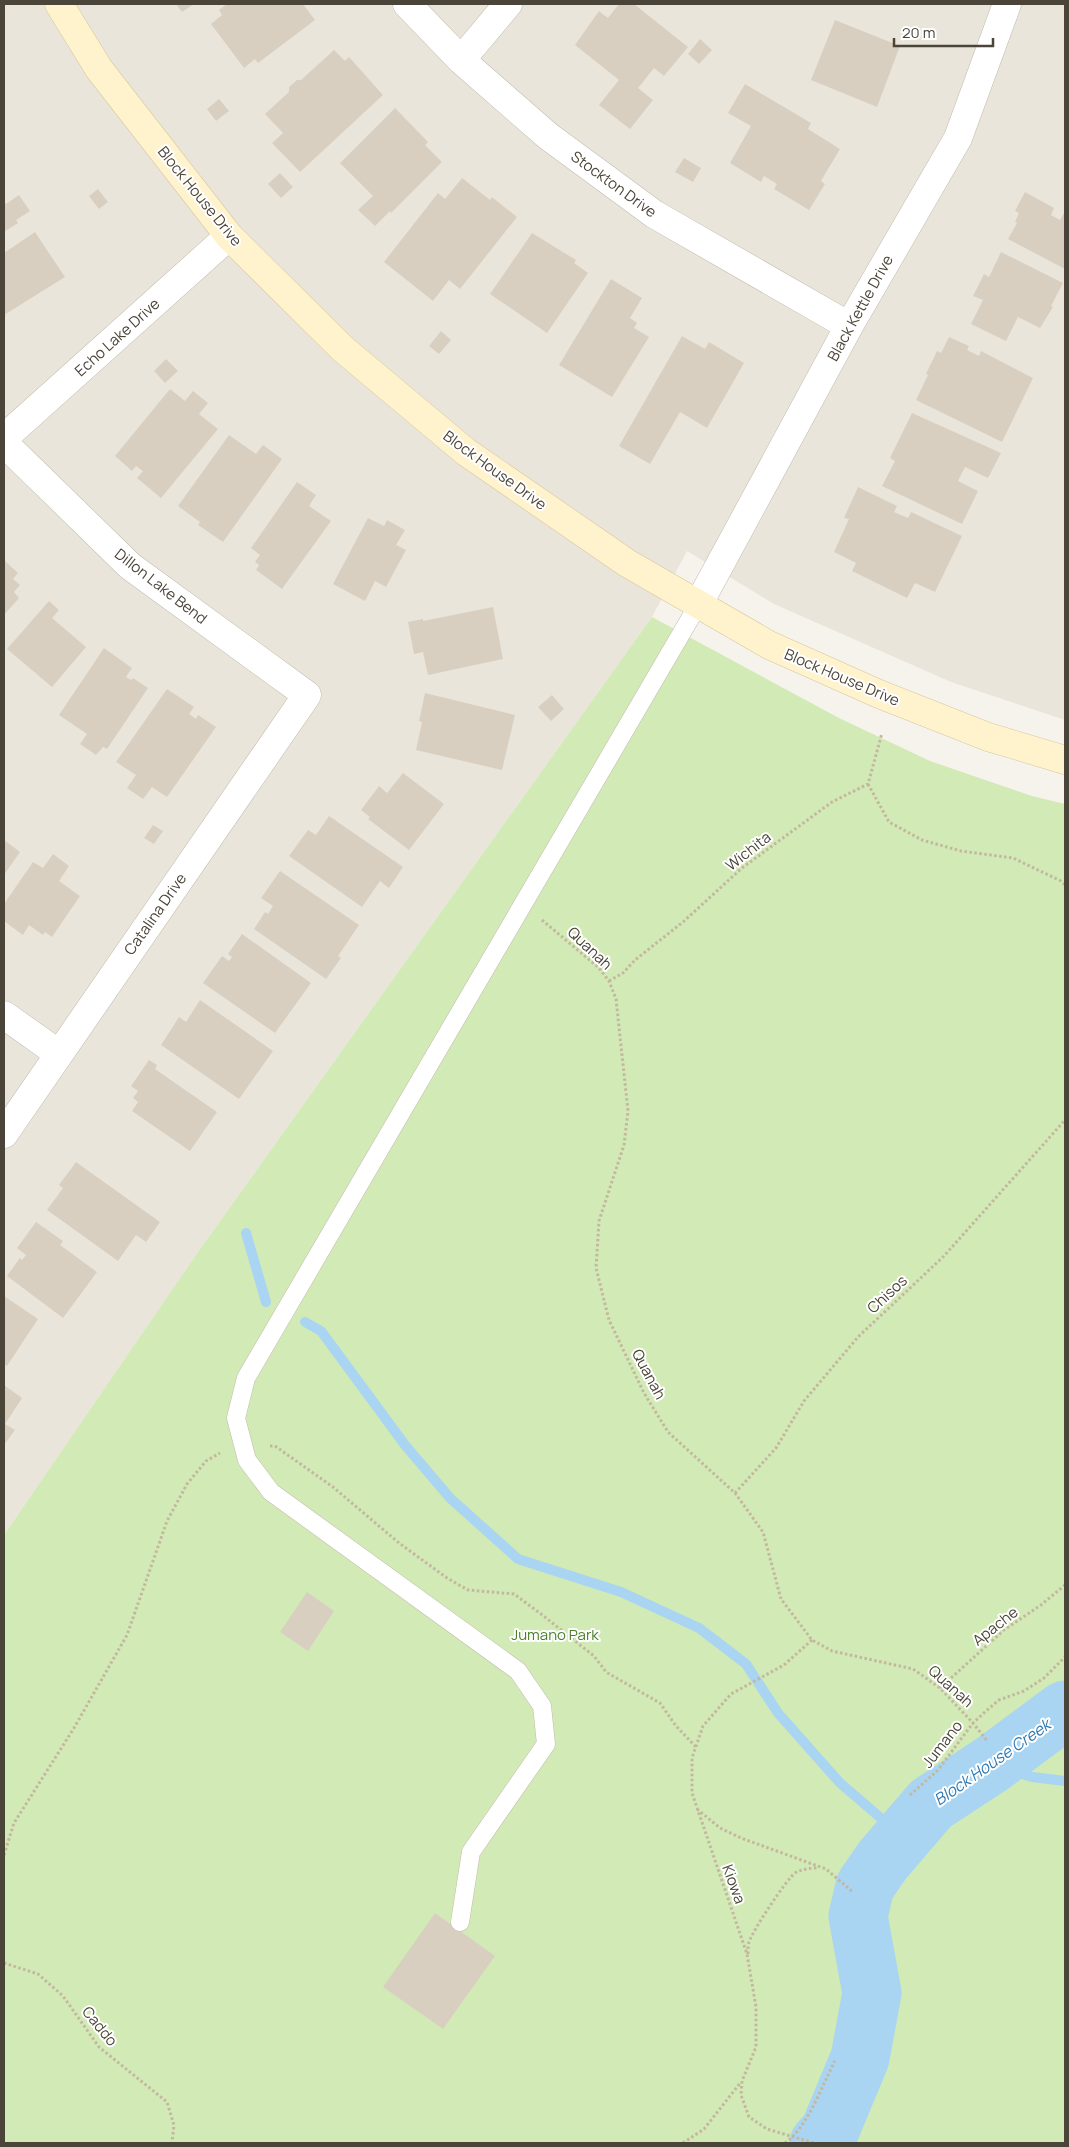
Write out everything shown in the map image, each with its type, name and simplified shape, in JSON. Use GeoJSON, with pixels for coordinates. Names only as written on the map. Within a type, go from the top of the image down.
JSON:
{"type":"FeatureCollection","features":[{"type":"Feature","properties":{"kind":"street","name":"Block House Drive"},"geometry":{"type":"LineString","coordinates":[[59,4],[99,69],[229,236],[343,349],[466,452],[627,563],[769,645],[879,694],[988,737],[1065,760]]}},
{"type":"Feature","properties":{"kind":"street","name":"Stockton Drive"},"geometry":{"type":"LineString","coordinates":[[407,4],[461,60],[548,136],[654,214],[849,326]]}},
{"type":"Feature","properties":{"kind":"street"},"geometry":{"type":"LineString","coordinates":[[461,60],[508,4]]}},
{"type":"Feature","properties":{"kind":"street","name":"Black Kettle Drive"},"geometry":{"type":"LineString","coordinates":[[698,605],[849,326],[958,138],[1007,4]]}},
{"type":"Feature","properties":{"kind":"street","name":"Echo Lake Drive"},"geometry":{"type":"LineString","coordinates":[[4,438],[229,236]]}},
{"type":"Feature","properties":{"kind":"street","name":"Dillon Lake Bend"},"geometry":{"type":"LineString","coordinates":[[4,443],[130,566],[306,695]]}},
{"type":"Feature","properties":{"kind":"street","name":"Catalina Drive"},"geometry":{"type":"LineString","coordinates":[[4,1134],[306,695]]}},
{"type":"Feature","properties":{"kind":"street"},"geometry":{"type":"LineString","coordinates":[[4,1015],[59,1054]]}},
{"type":"Feature","properties":{"kind":"lane"},"geometry":{"type":"LineString","coordinates":[[460,1922],[471,1852],[546,1744],[542,1706],[518,1671],[271,1492],[247,1460],[236,1418],[246,1378],[698,605]]}},
{"type":"Feature","properties":{"kind":"path"},"geometry":{"type":"LineString","coordinates":[[882,733],[868,784],[889,822],[922,840],[961,851],[1013,858],[1061,881],[1065,885]]}},
{"type":"Feature","properties":{"kind":"path","name":"Wichita"},"geometry":{"type":"LineString","coordinates":[[609,981],[623,973],[635,960],[683,922],[742,868],[832,802],[868,784]]}},
{"type":"Feature","properties":{"kind":"path","name":"Quanah"},"geometry":{"type":"LineString","coordinates":[[523,903],[599,968],[609,981],[616,999],[628,1111],[624,1145],[599,1221],[596,1268],[609,1320],[649,1401],[668,1432],[736,1494],[763,1532],[782,1599],[812,1640],[832,1651],[913,1669],[940,1688],[988,1742]]}},
{"type":"Feature","properties":{"kind":"path","name":"Chisos"},"geometry":{"type":"LineString","coordinates":[[736,1494],[776,1448],[804,1402],[858,1337],[944,1256],[1065,1120]]}},
{"type":"Feature","properties":{"kind":"path"},"geometry":{"type":"LineString","coordinates":[[4,1855],[14,1824],[74,1728],[127,1635],[167,1521],[187,1484],[206,1461],[242,1441],[275,1446],[333,1487],[399,1543],[447,1578],[468,1590],[514,1594],[594,1656],[606,1672],[660,1703],[676,1726],[696,1747]]}},
{"type":"Feature","properties":{"kind":"path","name":"Apache"},"geometry":{"type":"LineString","coordinates":[[940,1688],[1004,1630],[1041,1605],[1065,1585]]}},
{"type":"Feature","properties":{"kind":"path","name":"Kiowa"},"geometry":{"type":"LineString","coordinates":[[812,1640],[784,1665],[731,1694],[703,1726],[692,1758],[692,1793],[748,1958],[756,2007],[756,2047],[742,2081],[741,2095],[749,2117],[767,2129],[814,2143]]}},
{"type":"Feature","properties":{"kind":"path","name":"Jumano"},"geometry":{"type":"LineString","coordinates":[[910,1795],[938,1770],[973,1723],[999,1700],[1024,1692],[1044,1678],[1065,1657]]}},
{"type":"Feature","properties":{"kind":"path"},"geometry":{"type":"LineString","coordinates":[[697,1809],[720,1828],[741,1838],[826,1869],[853,1892]]}},
{"type":"Feature","properties":{"kind":"path"},"geometry":{"type":"LineString","coordinates":[[748,1958],[749,1944],[756,1928],[786,1882],[795,1873],[806,1868],[821,1868]]}},
{"type":"Feature","properties":{"kind":"path","name":"Caddo"},"geometry":{"type":"LineString","coordinates":[[4,1963],[38,1974],[63,1996],[99,2048],[167,2102],[174,2126],[172,2143]]}},
{"type":"Feature","properties":{"kind":"path"},"geometry":{"type":"LineString","coordinates":[[785,2143],[806,2121],[821,2087],[835,2062]]}},
{"type":"Feature","properties":{"kind":"path"},"geometry":{"type":"LineString","coordinates":[[683,2143],[704,2129],[742,2081]]}},
{"type":"Feature","properties":{"kind":"shaded area"},"geometry":{"type":"Polygon","coordinates":[[[4,4],[1065,4],[1065,720],[951,682],[774,604],[687,551],[652,617],[198,1252],[4,1535],[4,4]]]}},
{"type":"Feature","properties":{"kind":"green space","name":"Jumano Park"},"geometry":{"type":"Polygon","coordinates":[[[652,617],[839,718],[930,761],[1032,796],[1065,804],[1065,2143],[4,2143],[4,1535],[198,1252],[652,617]]]}},
{"type":"Feature","properties":{"kind":"building"},"geometry":{"type":"Polygon","coordinates":[[[176,4],[194,4],[182,12],[176,4]]]}},
{"type":"Feature","properties":{"kind":"building"},"geometry":{"type":"Polygon","coordinates":[[[227,4],[303,4],[315,20],[258,63],[255,59],[244,68],[211,24],[222,15],[219,10],[227,4]]]}},
{"type":"Feature","properties":{"kind":"building"},"geometry":{"type":"Polygon","coordinates":[[[619,4],[634,4],[688,47],[664,76],[654,68],[638,88],[653,100],[630,129],[599,105],[619,80],[575,45],[599,11],[608,18],[619,4]]]}},
{"type":"Feature","properties":{"kind":"building"},"geometry":{"type":"Polygon","coordinates":[[[835,20],[900,46],[877,107],[811,80],[835,20]]]}},
{"type":"Feature","properties":{"kind":"building"},"geometry":{"type":"Polygon","coordinates":[[[700,39],[712,50],[699,64],[688,54],[700,39]]]}},
{"type":"Feature","properties":{"kind":"building"},"geometry":{"type":"Polygon","coordinates":[[[334,50],[345,61],[349,57],[383,95],[300,172],[272,143],[283,133],[265,114],[289,92],[289,87],[297,80],[301,80],[334,50]]]}},
{"type":"Feature","properties":{"kind":"building"},"geometry":{"type":"Polygon","coordinates":[[[745,84],[811,123],[808,129],[840,149],[821,181],[825,184],[809,210],[774,189],[777,184],[764,176],[761,182],[730,163],[751,126],[728,113],[745,84]]]}},
{"type":"Feature","properties":{"kind":"building"},"geometry":{"type":"Polygon","coordinates":[[[219,99],[229,111],[216,121],[207,109],[219,99]]]}},
{"type":"Feature","properties":{"kind":"building"},"geometry":{"type":"Polygon","coordinates":[[[395,108],[428,142],[425,145],[442,162],[391,213],[390,211],[375,226],[358,210],[373,196],[340,163],[395,108]]]}},
{"type":"Feature","properties":{"kind":"building"},"geometry":{"type":"Polygon","coordinates":[[[684,158],[701,168],[693,182],[675,172],[684,158]]]}},
{"type":"Feature","properties":{"kind":"building"},"geometry":{"type":"Polygon","coordinates":[[[280,173],[293,187],[281,198],[268,184],[280,173]]]}},
{"type":"Feature","properties":{"kind":"building"},"geometry":{"type":"Polygon","coordinates":[[[462,178],[490,200],[492,197],[517,217],[460,289],[449,280],[433,301],[384,262],[438,193],[445,199],[462,178]]]}},
{"type":"Feature","properties":{"kind":"building"},"geometry":{"type":"Polygon","coordinates":[[[98,189],[108,202],[99,209],[89,196],[98,189]]]}},
{"type":"Feature","properties":{"kind":"building"},"geometry":{"type":"Polygon","coordinates":[[[1025,192],[1054,208],[1051,215],[1060,220],[1065,211],[1065,269],[1008,239],[1017,223],[1015,222],[1019,213],[1015,211],[1025,192]]]}},
{"type":"Feature","properties":{"kind":"building"},"geometry":{"type":"Polygon","coordinates":[[[19,195],[30,211],[16,220],[18,223],[4,232],[4,200],[6,204],[19,195]]]}},
{"type":"Feature","properties":{"kind":"building"},"geometry":{"type":"Polygon","coordinates":[[[35,232],[65,277],[4,315],[4,253],[35,232]]]}},
{"type":"Feature","properties":{"kind":"building"},"geometry":{"type":"Polygon","coordinates":[[[532,233],[576,260],[574,263],[588,273],[547,333],[490,294],[532,233]]]}},
{"type":"Feature","properties":{"kind":"building"},"geometry":{"type":"Polygon","coordinates":[[[1001,252],[1063,283],[1051,306],[1053,307],[1040,328],[1018,317],[1006,341],[971,324],[983,300],[973,296],[984,274],[989,277],[1001,252]]]}},
{"type":"Feature","properties":{"kind":"building"},"geometry":{"type":"Polygon","coordinates":[[[611,279],[642,298],[630,318],[637,323],[634,328],[649,337],[612,397],[559,365],[611,279]]]}},
{"type":"Feature","properties":{"kind":"building"},"geometry":{"type":"Polygon","coordinates":[[[441,331],[451,340],[439,354],[429,346],[441,331]]]}},
{"type":"Feature","properties":{"kind":"building"},"geometry":{"type":"Polygon","coordinates":[[[682,336],[705,349],[709,342],[744,363],[707,428],[680,412],[650,464],[619,446],[682,336]]]}},
{"type":"Feature","properties":{"kind":"building"},"geometry":{"type":"Polygon","coordinates":[[[949,337],[969,346],[967,350],[979,356],[981,351],[1033,378],[1002,442],[916,400],[937,351],[941,353],[949,337]]]}},
{"type":"Feature","properties":{"kind":"building"},"geometry":{"type":"Polygon","coordinates":[[[166,359],[178,371],[165,383],[154,371],[166,359]]]}},
{"type":"Feature","properties":{"kind":"building"},"geometry":{"type":"Polygon","coordinates":[[[170,389],[185,401],[193,391],[208,403],[199,414],[218,429],[161,498],[137,478],[143,471],[136,466],[132,471],[115,456],[170,389]]]}},
{"type":"Feature","properties":{"kind":"building"},"geometry":{"type":"Polygon","coordinates":[[[912,413],[1001,453],[988,478],[965,467],[958,481],[978,491],[962,524],[882,486],[895,461],[890,458],[912,413]]]}},
{"type":"Feature","properties":{"kind":"building"},"geometry":{"type":"Polygon","coordinates":[[[229,435],[256,454],[263,445],[282,459],[223,542],[198,525],[200,522],[178,506],[229,435]]]}},
{"type":"Feature","properties":{"kind":"building"},"geometry":{"type":"Polygon","coordinates":[[[297,482],[316,495],[309,506],[331,521],[282,589],[256,570],[259,565],[255,562],[260,555],[251,548],[297,482]]]}},
{"type":"Feature","properties":{"kind":"building"},"geometry":{"type":"Polygon","coordinates":[[[858,487],[897,506],[894,512],[908,518],[911,512],[962,536],[935,592],[915,583],[907,598],[852,571],[856,563],[834,552],[849,519],[844,518],[858,487]]]}},
{"type":"Feature","properties":{"kind":"building"},"geometry":{"type":"Polygon","coordinates":[[[368,518],[384,526],[387,520],[405,530],[396,545],[406,550],[386,587],[375,581],[365,601],[333,584],[368,518]]]}},
{"type":"Feature","properties":{"kind":"building"},"geometry":{"type":"Polygon","coordinates":[[[4,560],[18,573],[13,579],[20,585],[14,592],[19,598],[4,615],[4,560]]]}},
{"type":"Feature","properties":{"kind":"building"},"geometry":{"type":"Polygon","coordinates":[[[49,601],[59,610],[52,618],[86,647],[52,687],[7,649],[49,601]]]}},
{"type":"Feature","properties":{"kind":"building"},"geometry":{"type":"Polygon","coordinates":[[[493,607],[503,659],[428,675],[423,652],[414,654],[408,622],[423,619],[423,621],[493,607]]]}},
{"type":"Feature","properties":{"kind":"building"},"geometry":{"type":"Polygon","coordinates":[[[104,648],[132,668],[126,677],[131,680],[133,678],[148,688],[107,749],[103,747],[96,755],[80,744],[87,734],[59,715],[104,648]]]}},
{"type":"Feature","properties":{"kind":"building"},"geometry":{"type":"Polygon","coordinates":[[[167,689],[194,707],[189,714],[196,719],[198,715],[216,727],[167,797],[152,787],[143,799],[127,788],[136,775],[116,762],[167,689]]]}},
{"type":"Feature","properties":{"kind":"building"},"geometry":{"type":"Polygon","coordinates":[[[425,693],[515,715],[502,770],[416,750],[422,722],[419,721],[425,693]]]}},
{"type":"Feature","properties":{"kind":"building"},"geometry":{"type":"Polygon","coordinates":[[[552,695],[564,709],[551,721],[538,707],[552,695]]]}},
{"type":"Feature","properties":{"kind":"building"},"geometry":{"type":"Polygon","coordinates":[[[403,773],[444,804],[409,850],[368,819],[370,817],[361,810],[379,786],[387,793],[403,773]]]}},
{"type":"Feature","properties":{"kind":"building"},"geometry":{"type":"Polygon","coordinates":[[[329,816],[403,867],[389,888],[380,881],[362,907],[289,856],[308,830],[316,835],[329,816]]]}},
{"type":"Feature","properties":{"kind":"building"},"geometry":{"type":"Polygon","coordinates":[[[153,825],[163,831],[154,844],[144,838],[153,825]]]}},
{"type":"Feature","properties":{"kind":"building"},"geometry":{"type":"Polygon","coordinates":[[[4,840],[20,852],[4,875],[4,840]]]}},
{"type":"Feature","properties":{"kind":"building"},"geometry":{"type":"Polygon","coordinates":[[[53,854],[69,866],[59,881],[80,896],[52,937],[45,932],[43,935],[29,925],[23,935],[4,921],[4,904],[33,862],[43,868],[53,854]]]}},
{"type":"Feature","properties":{"kind":"building"},"geometry":{"type":"Polygon","coordinates":[[[280,871],[359,925],[338,956],[341,958],[326,979],[254,929],[265,912],[268,914],[273,906],[261,898],[280,871]]]}},
{"type":"Feature","properties":{"kind":"building"},"geometry":{"type":"Polygon","coordinates":[[[242,934],[311,983],[275,1033],[203,983],[222,956],[229,961],[232,957],[228,954],[242,934]]]}},
{"type":"Feature","properties":{"kind":"building"},"geometry":{"type":"Polygon","coordinates":[[[200,1000],[273,1051],[239,1099],[161,1045],[179,1017],[186,1022],[200,1000]]]}},
{"type":"Feature","properties":{"kind":"building"},"geometry":{"type":"Polygon","coordinates":[[[149,1060],[157,1065],[155,1069],[217,1112],[190,1151],[132,1111],[138,1102],[133,1098],[138,1091],[131,1086],[149,1060]]]}},
{"type":"Feature","properties":{"kind":"building"},"geometry":{"type":"Polygon","coordinates":[[[76,1162],[160,1222],[146,1242],[136,1235],[118,1261],[47,1210],[63,1188],[59,1185],[76,1162]]]}},
{"type":"Feature","properties":{"kind":"building"},"geometry":{"type":"Polygon","coordinates":[[[36,1222],[63,1241],[60,1245],[97,1272],[63,1318],[7,1276],[20,1258],[22,1260],[26,1255],[17,1248],[36,1222]]]}},
{"type":"Feature","properties":{"kind":"building"},"geometry":{"type":"Polygon","coordinates":[[[4,1296],[38,1319],[7,1366],[4,1364],[4,1296]]]}},
{"type":"Feature","properties":{"kind":"building"},"geometry":{"type":"Polygon","coordinates":[[[4,1385],[22,1398],[5,1424],[15,1430],[4,1445],[4,1385]]]}},
{"type":"Feature","properties":{"kind":"building"},"geometry":{"type":"Polygon","coordinates":[[[307,1592],[334,1611],[308,1651],[280,1632],[307,1592]]]}},
{"type":"Feature","properties":{"kind":"building"},"geometry":{"type":"Polygon","coordinates":[[[435,1913],[495,1956],[443,2029],[383,1987],[435,1913]]]}},
{"type":"Feature","properties":{"kind":"waterway"},"geometry":{"type":"LineString","coordinates":[[246,1233],[266,1302]]}},
{"type":"Feature","properties":{"kind":"waterway"},"geometry":{"type":"LineString","coordinates":[[305,1322],[321,1331],[405,1445],[450,1498],[518,1559],[621,1592],[699,1628],[746,1664],[778,1713],[840,1783],[903,1837]]}},
{"type":"Feature","properties":{"kind":"waterway","name":"Block House Creek"},"geometry":{"type":"LineString","coordinates":[[819,2143],[830,2130],[860,2058],[872,1993],[858,1916],[865,1886],[883,1860],[931,1804],[992,1764],[1065,1710]]}},
{"type":"Feature","properties":{"kind":"waterway"},"geometry":{"type":"LineString","coordinates":[[992,1764],[1032,1777],[1065,1781]]}}]}
